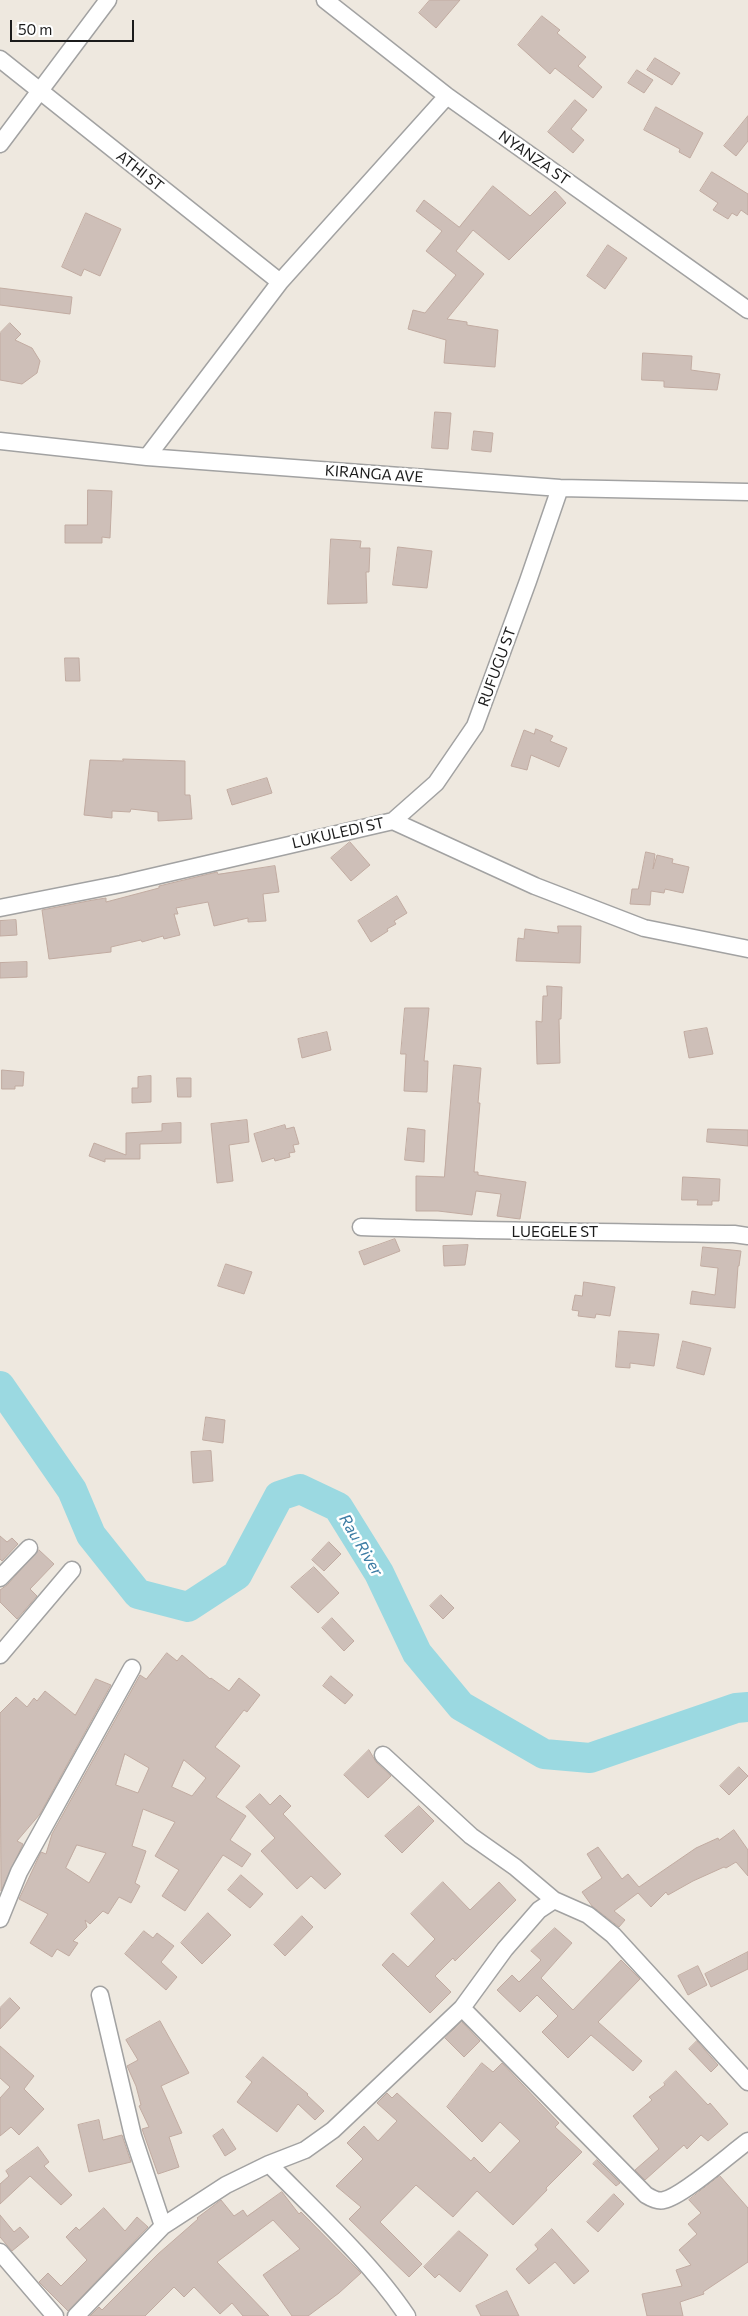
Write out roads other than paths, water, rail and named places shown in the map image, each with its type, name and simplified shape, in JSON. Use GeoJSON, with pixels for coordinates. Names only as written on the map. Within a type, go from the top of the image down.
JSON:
{"type":"FeatureCollection","features":[{"type":"Feature","properties":{"kind":"street"},"geometry":{"type":"LineString","coordinates":[[0,144],[108,0]]}},
{"type":"Feature","properties":{"kind":"street","name":"NYANZA ST"},"geometry":{"type":"LineString","coordinates":[[325,0],[448,96],[748,310]]}},
{"type":"Feature","properties":{"kind":"street","name":"ATHI ST"},"geometry":{"type":"LineString","coordinates":[[0,59],[39,92],[280,282]]}},
{"type":"Feature","properties":{"kind":"street"},"geometry":{"type":"LineString","coordinates":[[147,457],[280,282],[448,96]]}},
{"type":"Feature","properties":{"kind":"street","name":"KIRANGA AVE"},"geometry":{"type":"LineString","coordinates":[[0,441],[147,457],[560,488],[748,492]]}},
{"type":"Feature","properties":{"kind":"street","name":"RUFUGU ST"},"geometry":{"type":"LineString","coordinates":[[392,821],[436,783],[475,726],[560,488]]}},
{"type":"Feature","properties":{"kind":"street","name":"LUKULEDI ST"},"geometry":{"type":"LineString","coordinates":[[0,908],[121,884],[392,821],[535,886],[644,928],[748,950]]}},
{"type":"Feature","properties":{"kind":"street","name":"LUEGELE ST"},"geometry":{"type":"LineString","coordinates":[[361,1227],[519,1233],[574,1231],[734,1234],[748,1236]]}},
{"type":"Feature","properties":{"kind":"street"},"geometry":{"type":"LineString","coordinates":[[0,1578],[29,1548]]}},
{"type":"Feature","properties":{"kind":"street"},"geometry":{"type":"LineString","coordinates":[[0,1655],[72,1570]]}},
{"type":"Feature","properties":{"kind":"street"},"geometry":{"type":"LineString","coordinates":[[0,1919],[19,1872],[132,1668]]}},
{"type":"Feature","properties":{"kind":"street"},"geometry":{"type":"LineString","coordinates":[[383,1755],[471,1836],[515,1867],[554,1900],[588,1914],[613,1934],[748,2082]]}},
{"type":"Feature","properties":{"kind":"street"},"geometry":{"type":"LineString","coordinates":[[76,2316],[163,2226],[226,2185],[269,2164],[306,2150],[333,2130],[462,2008],[505,1949],[539,1910],[554,1900]]}},
{"type":"Feature","properties":{"kind":"street"},"geometry":{"type":"LineString","coordinates":[[100,1995],[133,2136],[163,2226]]}},
{"type":"Feature","properties":{"kind":"street"},"geometry":{"type":"LineString","coordinates":[[462,2008],[646,2196],[664,2201],[682,2192],[748,2141]]}},
{"type":"Feature","properties":{"kind":"street"},"geometry":{"type":"LineString","coordinates":[[269,2164],[331,2227],[397,2301],[407,2316]]}},
{"type":"Feature","properties":{"kind":"street"},"geometry":{"type":"LineString","coordinates":[[0,2252],[55,2316]]}},
{"type":"Feature","properties":{"kind":"waterway","name":"Rau River"},"geometry":{"type":"LineString","coordinates":[[0,1386],[72,1490],[91,1535],[138,1594],[188,1607],[237,1575],[279,1496],[300,1489],[338,1507],[379,1573],[417,1653],[461,1706],[544,1754],[590,1758],[736,1708],[748,1707]]}}]}
